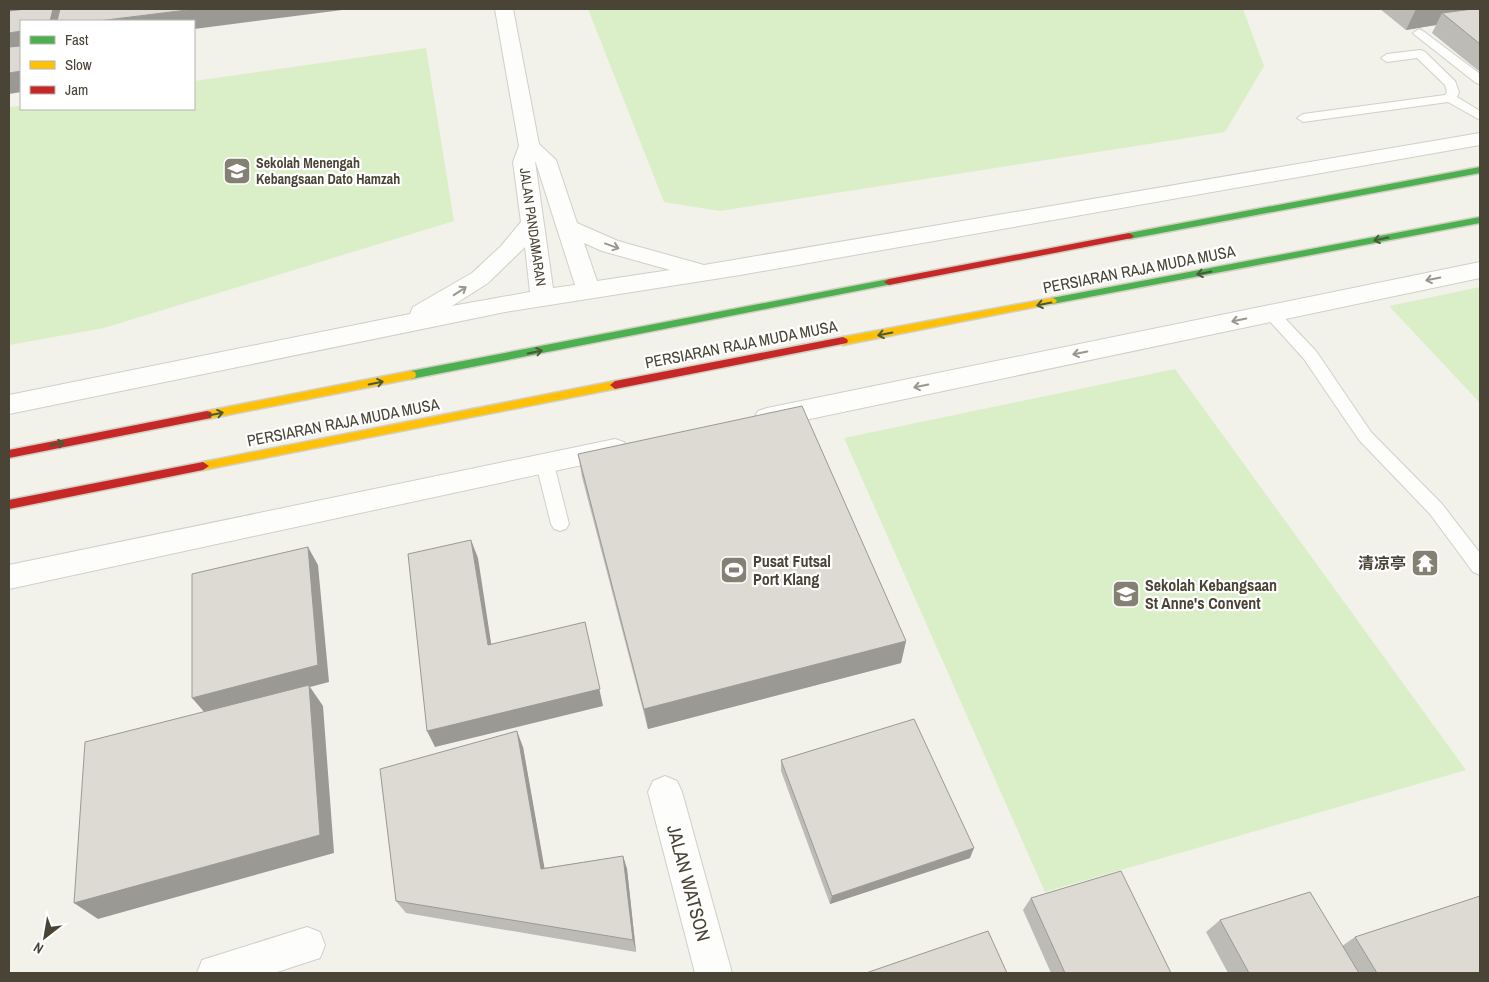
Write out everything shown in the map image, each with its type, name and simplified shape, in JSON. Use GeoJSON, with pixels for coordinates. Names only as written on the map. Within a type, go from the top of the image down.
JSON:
{"type":"FeatureCollection","features":[{"type":"Feature","properties":{"kind":"main road","name":"PERSIARAN RAJA MUDA MUSA"},"geometry":{"type":"LineString","coordinates":[[9,454],[1003,260],[1480,170]]}},
{"type":"Feature","properties":{"kind":"main road","name":"PERSIARAN RAJA MUDA MUSA"},"geometry":{"type":"LineString","coordinates":[[9,505],[587,390],[1480,220]]}},
{"type":"Feature","properties":{"kind":"street","name":"JALAN PANDAMARAN"},"geometry":{"type":"LineString","coordinates":[[504,9],[529,146],[524,162],[543,298]]}},
{"type":"Feature","properties":{"kind":"street"},"geometry":{"type":"LineString","coordinates":[[9,405],[403,324],[543,298],[705,273],[1480,138]]}},
{"type":"Feature","properties":{"kind":"street"},"geometry":{"type":"LineString","coordinates":[[529,146],[546,160],[588,290]]}},
{"type":"Feature","properties":{"kind":"street"},"geometry":{"type":"LineString","coordinates":[[403,324],[480,278],[509,251],[533,223]]}},
{"type":"Feature","properties":{"kind":"street"},"geometry":{"type":"LineString","coordinates":[[567,227],[610,246],[705,273]]}},
{"type":"Feature","properties":{"kind":"street"},"geometry":{"type":"LineString","coordinates":[[746,422],[1480,270]]}},
{"type":"Feature","properties":{"kind":"street"},"geometry":{"type":"LineString","coordinates":[[9,577],[640,444]]}},
{"type":"Feature","properties":{"kind":"street","name":"JALAN WATSON"},"geometry":{"type":"LineString","coordinates":[[665,792],[714,973]]}},
{"type":"Feature","properties":{"kind":"street"},"geometry":{"type":"LineString","coordinates":[[215,973],[306,945]]}},
{"type":"Feature","properties":{"kind":"lane"},"geometry":{"type":"LineString","coordinates":[[1437,30],[1419,33],[1480,80]]}},
{"type":"Feature","properties":{"kind":"lane"},"geometry":{"type":"LineString","coordinates":[[1387,58],[1420,54],[1451,84],[1454,92],[1450,98]]}},
{"type":"Feature","properties":{"kind":"lane"},"geometry":{"type":"LineString","coordinates":[[1303,118],[1450,98],[1480,116]]}},
{"type":"Feature","properties":{"kind":"lane"},"geometry":{"type":"LineString","coordinates":[[1270,313],[1310,355],[1365,436],[1436,508],[1480,567]]}},
{"type":"Feature","properties":{"kind":"lane"},"geometry":{"type":"LineString","coordinates":[[545,464],[560,524]]}},
{"type":"Feature","properties":{"kind":"green space"},"geometry":{"type":"Polygon","coordinates":[[[588,9],[1243,9],[1264,66],[1225,132],[720,211],[664,202],[588,9]]]}},
{"type":"Feature","properties":{"kind":"green space","name":"Sekolah Menengah Kebangsaan Dato Hamzah"},"geometry":{"type":"Polygon","coordinates":[[[426,48],[454,221],[104,328],[9,345],[9,107],[20,106],[20,110],[195,110],[195,81],[426,48]]]}},
{"type":"Feature","properties":{"kind":"green space"},"geometry":{"type":"Polygon","coordinates":[[[1480,287],[1480,403],[1389,306],[1480,287]]]}},
{"type":"Feature","properties":{"kind":"green space","name":"Sekolah Kebangsaan St Anne's Convent"},"geometry":{"type":"Polygon","coordinates":[[[1175,369],[1466,770],[1045,892],[844,438],[1175,369]]]}},
{"type":"Feature","properties":{"kind":"building"},"geometry":{"type":"Polygon","coordinates":[[[53,9],[50,20],[20,20],[20,31],[9,33],[9,11],[53,9]]]}},
{"type":"Feature","properties":{"kind":"building"},"geometry":{"type":"Polygon","coordinates":[[[60,9],[195,9],[106,20],[57,20],[60,9]]]}},
{"type":"Feature","properties":{"kind":"building"},"geometry":{"type":"Polygon","coordinates":[[[1480,9],[1480,44],[1442,13],[1480,9]]]}},
{"type":"Feature","properties":{"kind":"building"},"geometry":{"type":"Polygon","coordinates":[[[20,46],[20,71],[9,73],[9,47],[20,46]]]}},
{"type":"Feature","properties":{"kind":"building","name":"Pusat Futsal Port Klang"},"geometry":{"type":"Polygon","coordinates":[[[802,406],[906,641],[644,709],[578,454],[802,406]]]}},
{"type":"Feature","properties":{"kind":"building"},"geometry":{"type":"Polygon","coordinates":[[[471,540],[488,645],[585,622],[600,689],[427,731],[408,554],[471,540]]]}},
{"type":"Feature","properties":{"kind":"building"},"geometry":{"type":"Polygon","coordinates":[[[308,547],[318,665],[192,698],[192,574],[308,547]]]}},
{"type":"Feature","properties":{"kind":"building"},"geometry":{"type":"Polygon","coordinates":[[[309,685],[320,835],[74,903],[85,742],[309,685]]]}},
{"type":"Feature","properties":{"kind":"building"},"geometry":{"type":"Polygon","coordinates":[[[914,719],[974,848],[832,896],[781,760],[914,719]]]}},
{"type":"Feature","properties":{"kind":"building"},"geometry":{"type":"Polygon","coordinates":[[[517,731],[541,869],[623,856],[633,940],[396,901],[380,769],[517,731]]]}},
{"type":"Feature","properties":{"kind":"building"},"geometry":{"type":"Polygon","coordinates":[[[1121,871],[1171,973],[1065,973],[1031,898],[1121,871]]]}},
{"type":"Feature","properties":{"kind":"building"},"geometry":{"type":"Polygon","coordinates":[[[1310,892],[1359,973],[1249,973],[1220,920],[1310,892]]]}},
{"type":"Feature","properties":{"kind":"building"},"geometry":{"type":"Polygon","coordinates":[[[1480,896],[1480,973],[1377,973],[1355,937],[1480,896]]]}},
{"type":"Feature","properties":{"kind":"building"},"geometry":{"type":"Polygon","coordinates":[[[988,931],[1007,973],[866,973],[988,931]]]}},
{"type":"Feature","properties":{"kind":"traffic: fast"},"geometry":{"type":"LineString","coordinates":[[1129,236],[1480,170]]}},
{"type":"Feature","properties":{"kind":"traffic: fast"},"geometry":{"type":"LineString","coordinates":[[1052,301],[1480,220]]}},
{"type":"Feature","properties":{"kind":"traffic: fast"},"geometry":{"type":"LineString","coordinates":[[411,375],[889,282]]}},
{"type":"Feature","properties":{"kind":"traffic: slow"},"geometry":{"type":"LineString","coordinates":[[843,341],[1052,301]]}},
{"type":"Feature","properties":{"kind":"traffic: slow"},"geometry":{"type":"LineString","coordinates":[[207,415],[411,375]]}},
{"type":"Feature","properties":{"kind":"traffic: slow"},"geometry":{"type":"LineString","coordinates":[[203,466],[615,385]]}},
{"type":"Feature","properties":{"kind":"traffic: jam"},"geometry":{"type":"LineString","coordinates":[[889,282],[1129,236]]}},
{"type":"Feature","properties":{"kind":"traffic: jam"},"geometry":{"type":"LineString","coordinates":[[615,385],[843,341]]}},
{"type":"Feature","properties":{"kind":"traffic: jam"},"geometry":{"type":"LineString","coordinates":[[9,454],[207,415]]}},
{"type":"Feature","properties":{"kind":"traffic: jam"},"geometry":{"type":"LineString","coordinates":[[9,505],[203,466]]}},
{"type":"Feature","properties":{"kind":"place","name":"Sekolah Menengah Kebangsaan Dato Hamzah"},"geometry":{"type":"Point","coordinates":[237,171]}},
{"type":"Feature","properties":{"kind":"place","name":"清凉亭"},"geometry":{"type":"Point","coordinates":[1425,563]}},
{"type":"Feature","properties":{"kind":"place","name":"Pusat Futsal Port Klang"},"geometry":{"type":"Point","coordinates":[734,570]}},
{"type":"Feature","properties":{"kind":"place","name":"Sekolah Kebangsaan St Anne's Convent"},"geometry":{"type":"Point","coordinates":[1126,594]}}]}
